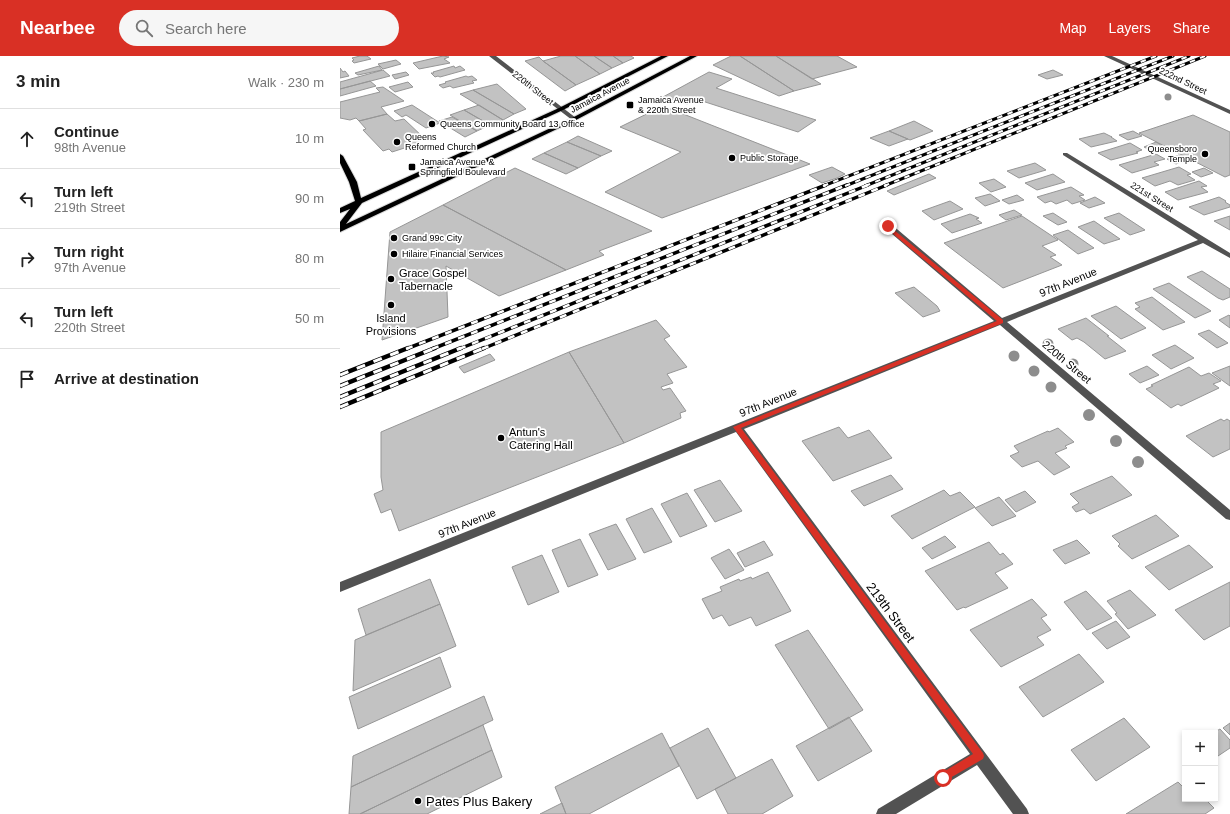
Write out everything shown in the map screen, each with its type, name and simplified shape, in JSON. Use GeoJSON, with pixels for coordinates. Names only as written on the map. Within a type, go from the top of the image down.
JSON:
{"type":"FeatureCollection","features":[{"type":"Feature","properties":{"kind":"main road","name":"Jamaica Avenue"},"geometry":{"type":"LineString","coordinates":[[340,211],[561,109],[665,56]]}},
{"type":"Feature","properties":{"kind":"main road","name":"Jamaica Avenue"},"geometry":{"type":"LineString","coordinates":[[340,229],[574,119],[694,56]]}},
{"type":"Feature","properties":{"kind":"main road"},"geometry":{"type":"LineString","coordinates":[[340,156],[353,182],[359,203],[340,229]]}},
{"type":"Feature","properties":{"kind":"street","name":"220th Street"},"geometry":{"type":"LineString","coordinates":[[492,56],[574,119]]}},
{"type":"Feature","properties":{"kind":"street","name":"222nd Street"},"geometry":{"type":"LineString","coordinates":[[1108,56],[1230,112]]}},
{"type":"Feature","properties":{"kind":"street","name":"221st Street"},"geometry":{"type":"LineString","coordinates":[[1064,154],[1230,256]]}},
{"type":"Feature","properties":{"kind":"street","name":"220th Street"},"geometry":{"type":"LineString","coordinates":[[888,226],[1230,516]]}},
{"type":"Feature","properties":{"kind":"street","name":"97th Avenue"},"geometry":{"type":"LineString","coordinates":[[340,587],[1204,240]]}},
{"type":"Feature","properties":{"kind":"street","name":"219th Street"},"geometry":{"type":"LineString","coordinates":[[737,427],[1022,814]]}},
{"type":"Feature","properties":{"kind":"street"},"geometry":{"type":"LineString","coordinates":[[883,814],[979,756]]}},
{"type":"Feature","properties":{"kind":"building"},"geometry":{"type":"Polygon","coordinates":[[[367,56],[371,59],[354,63],[352,61],[354,60],[352,58],[367,56]]]}},
{"type":"Feature","properties":{"kind":"building"},"geometry":{"type":"Polygon","coordinates":[[[443,56],[449,57],[444,59],[450,63],[419,69],[413,63],[443,56]]]}},
{"type":"Feature","properties":{"kind":"building"},"geometry":{"type":"Polygon","coordinates":[[[561,56],[575,56],[600,74],[576,85],[543,61],[561,56]]]}},
{"type":"Feature","properties":{"kind":"building"},"geometry":{"type":"Polygon","coordinates":[[[575,56],[594,56],[612,68],[600,74],[575,56]]]}},
{"type":"Feature","properties":{"kind":"building"},"geometry":{"type":"Polygon","coordinates":[[[594,56],[613,56],[623,63],[612,68],[594,56]]]}},
{"type":"Feature","properties":{"kind":"building"},"geometry":{"type":"Polygon","coordinates":[[[613,56],[631,56],[634,58],[623,63],[613,56]]]}},
{"type":"Feature","properties":{"kind":"building"},"geometry":{"type":"Polygon","coordinates":[[[731,56],[740,56],[794,91],[779,96],[713,65],[731,56]]]}},
{"type":"Feature","properties":{"kind":"building"},"geometry":{"type":"Polygon","coordinates":[[[740,56],[776,56],[821,84],[794,91],[740,56]]]}},
{"type":"Feature","properties":{"kind":"building"},"geometry":{"type":"Polygon","coordinates":[[[776,56],[837,56],[857,67],[812,79],[776,56]]]}},
{"type":"Feature","properties":{"kind":"building"},"geometry":{"type":"Polygon","coordinates":[[[539,57],[576,85],[565,91],[525,61],[539,57]]]}},
{"type":"Feature","properties":{"kind":"building"},"geometry":{"type":"Polygon","coordinates":[[[396,60],[401,64],[383,69],[378,64],[396,60]]]}},
{"type":"Feature","properties":{"kind":"building"},"geometry":{"type":"Polygon","coordinates":[[[379,66],[382,70],[358,75],[355,73],[379,66]]]}},
{"type":"Feature","properties":{"kind":"building"},"geometry":{"type":"Polygon","coordinates":[[[454,66],[455,68],[460,66],[465,70],[440,77],[435,77],[431,73],[434,73],[433,72],[454,66]]]}},
{"type":"Feature","properties":{"kind":"building"},"geometry":{"type":"Polygon","coordinates":[[[340,68],[343,72],[345,71],[349,76],[340,78],[340,68]]]}},
{"type":"Feature","properties":{"kind":"building"},"geometry":{"type":"Polygon","coordinates":[[[383,70],[390,76],[340,89],[340,82],[383,70]]]}},
{"type":"Feature","properties":{"kind":"building"},"geometry":{"type":"Polygon","coordinates":[[[1053,70],[1063,75],[1047,79],[1038,75],[1053,70]]]}},
{"type":"Feature","properties":{"kind":"building"},"geometry":{"type":"Polygon","coordinates":[[[406,72],[409,75],[395,79],[392,75],[406,72]]]}},
{"type":"Feature","properties":{"kind":"building"},"geometry":{"type":"Polygon","coordinates":[[[709,72],[732,79],[716,88],[816,120],[798,132],[696,99],[687,104],[663,97],[709,72]]]}},
{"type":"Feature","properties":{"kind":"building"},"geometry":{"type":"Polygon","coordinates":[[[466,76],[472,76],[477,80],[472,81],[474,83],[453,88],[450,86],[443,88],[439,85],[446,83],[445,82],[466,76]]]}},
{"type":"Feature","properties":{"kind":"building"},"geometry":{"type":"Polygon","coordinates":[[[370,81],[376,86],[340,96],[340,89],[370,81]]]}},
{"type":"Feature","properties":{"kind":"building"},"geometry":{"type":"Polygon","coordinates":[[[408,82],[413,87],[395,92],[389,87],[408,82]]]}},
{"type":"Feature","properties":{"kind":"building"},"geometry":{"type":"Polygon","coordinates":[[[497,84],[526,109],[514,114],[473,90],[497,84]]]}},
{"type":"Feature","properties":{"kind":"building"},"geometry":{"type":"Polygon","coordinates":[[[383,87],[404,101],[381,107],[387,114],[359,121],[356,118],[350,120],[340,118],[340,102],[380,92],[376,88],[383,87]]]}},
{"type":"Feature","properties":{"kind":"building"},"geometry":{"type":"Polygon","coordinates":[[[473,90],[514,114],[503,120],[460,94],[473,90]]]}},
{"type":"Feature","properties":{"kind":"building"},"geometry":{"type":"Polygon","coordinates":[[[412,105],[440,123],[426,128],[406,115],[402,117],[394,111],[412,105]]]}},
{"type":"Feature","properties":{"kind":"building"},"geometry":{"type":"Polygon","coordinates":[[[479,105],[503,120],[490,125],[464,110],[479,105]]]}},
{"type":"Feature","properties":{"kind":"building","name":"Public Storage"},"geometry":{"type":"Polygon","coordinates":[[[663,106],[810,164],[662,218],[605,192],[681,152],[620,127],[663,106]]]}},
{"type":"Feature","properties":{"kind":"building"},"geometry":{"type":"Polygon","coordinates":[[[464,110],[490,125],[477,131],[450,115],[464,110]]]}},
{"type":"Feature","properties":{"kind":"building"},"geometry":{"type":"Polygon","coordinates":[[[387,114],[395,121],[404,119],[425,139],[418,141],[420,143],[392,152],[389,149],[383,151],[363,130],[366,129],[359,121],[387,114]]]}},
{"type":"Feature","properties":{"kind":"building","name":"Queensboro Temple"},"geometry":{"type":"Polygon","coordinates":[[[1193,115],[1230,132],[1230,175],[1225,177],[1139,133],[1193,115]]]}},
{"type":"Feature","properties":{"kind":"building"},"geometry":{"type":"Polygon","coordinates":[[[452,117],[477,131],[465,137],[439,121],[452,117]]]}},
{"type":"Feature","properties":{"kind":"building"},"geometry":{"type":"Polygon","coordinates":[[[914,121],[933,131],[910,140],[889,131],[914,121]]]}},
{"type":"Feature","properties":{"kind":"building"},"geometry":{"type":"Polygon","coordinates":[[[889,131],[908,139],[889,146],[870,138],[889,131]]]}},
{"type":"Feature","properties":{"kind":"building"},"geometry":{"type":"Polygon","coordinates":[[[1133,131],[1142,136],[1128,140],[1119,135],[1133,131]]]}},
{"type":"Feature","properties":{"kind":"building"},"geometry":{"type":"Polygon","coordinates":[[[1104,133],[1117,141],[1091,147],[1079,139],[1104,133]]]}},
{"type":"Feature","properties":{"kind":"building"},"geometry":{"type":"Polygon","coordinates":[[[578,136],[612,151],[601,156],[567,142],[578,136]]]}},
{"type":"Feature","properties":{"kind":"building"},"geometry":{"type":"Polygon","coordinates":[[[567,142],[601,156],[578,168],[544,153],[567,142]]]}},
{"type":"Feature","properties":{"kind":"building"},"geometry":{"type":"Polygon","coordinates":[[[1156,142],[1164,147],[1152,151],[1144,147],[1156,142]]]}},
{"type":"Feature","properties":{"kind":"building"},"geometry":{"type":"Polygon","coordinates":[[[1130,143],[1142,150],[1136,152],[1138,153],[1111,160],[1098,153],[1130,143]]]}},
{"type":"Feature","properties":{"kind":"building"},"geometry":{"type":"Polygon","coordinates":[[[544,153],[578,168],[566,174],[532,159],[544,153]]]}},
{"type":"Feature","properties":{"kind":"building"},"geometry":{"type":"Polygon","coordinates":[[[1156,154],[1165,159],[1154,162],[1159,165],[1149,168],[1132,173],[1119,165],[1156,154]]]}},
{"type":"Feature","properties":{"kind":"building"},"geometry":{"type":"Polygon","coordinates":[[[1179,155],[1188,159],[1176,164],[1167,159],[1179,155]]]}},
{"type":"Feature","properties":{"kind":"building"},"geometry":{"type":"Polygon","coordinates":[[[1035,163],[1046,170],[1019,178],[1007,171],[1035,163]]]}},
{"type":"Feature","properties":{"kind":"building"},"geometry":{"type":"Polygon","coordinates":[[[832,167],[845,174],[822,183],[809,175],[832,167]]]}},
{"type":"Feature","properties":{"kind":"building"},"geometry":{"type":"Polygon","coordinates":[[[1179,167],[1191,174],[1187,175],[1195,180],[1178,185],[1170,181],[1155,186],[1142,178],[1179,167]]]}},
{"type":"Feature","properties":{"kind":"building"},"geometry":{"type":"Polygon","coordinates":[[[515,168],[652,231],[599,251],[604,255],[566,270],[443,205],[515,168]]]}},
{"type":"Feature","properties":{"kind":"building"},"geometry":{"type":"Polygon","coordinates":[[[1204,168],[1213,173],[1201,177],[1192,172],[1204,168]]]}},
{"type":"Feature","properties":{"kind":"building"},"geometry":{"type":"Polygon","coordinates":[[[929,174],[936,178],[894,195],[887,191],[929,174]]]}},
{"type":"Feature","properties":{"kind":"building"},"geometry":{"type":"Polygon","coordinates":[[[1053,174],[1065,182],[1037,190],[1025,183],[1053,174]]]}},
{"type":"Feature","properties":{"kind":"building"},"geometry":{"type":"Polygon","coordinates":[[[994,179],[1006,187],[991,192],[979,183],[994,179]]]}},
{"type":"Feature","properties":{"kind":"building"},"geometry":{"type":"Polygon","coordinates":[[[1199,181],[1207,186],[1201,187],[1208,192],[1178,200],[1165,192],[1199,181]]]}},
{"type":"Feature","properties":{"kind":"building"},"geometry":{"type":"Polygon","coordinates":[[[1071,187],[1084,195],[1079,196],[1085,200],[1072,204],[1067,200],[1056,204],[1051,201],[1045,203],[1037,197],[1071,187]]]}},
{"type":"Feature","properties":{"kind":"building"},"geometry":{"type":"Polygon","coordinates":[[[990,194],[1000,201],[985,206],[975,198],[990,194]]]}},
{"type":"Feature","properties":{"kind":"building"},"geometry":{"type":"Polygon","coordinates":[[[1017,195],[1024,200],[1009,204],[1002,200],[1017,195]]]}},
{"type":"Feature","properties":{"kind":"building"},"geometry":{"type":"Polygon","coordinates":[[[1095,197],[1105,203],[1089,208],[1080,203],[1095,197]]]}},
{"type":"Feature","properties":{"kind":"building"},"geometry":{"type":"Polygon","coordinates":[[[1219,197],[1226,201],[1225,202],[1230,205],[1230,207],[1204,215],[1189,207],[1219,197]]]}},
{"type":"Feature","properties":{"kind":"building"},"geometry":{"type":"Polygon","coordinates":[[[950,201],[963,209],[934,220],[922,211],[950,201]]]}},
{"type":"Feature","properties":{"kind":"building"},"geometry":{"type":"Polygon","coordinates":[[[443,205],[566,270],[499,296],[446,266],[448,317],[382,340],[390,232],[443,205]]]}},
{"type":"Feature","properties":{"kind":"building"},"geometry":{"type":"Polygon","coordinates":[[[1014,210],[1022,215],[1006,220],[999,215],[1014,210]]]}},
{"type":"Feature","properties":{"kind":"building"},"geometry":{"type":"Polygon","coordinates":[[[1053,213],[1067,222],[1058,225],[1043,216],[1053,213]]]}},
{"type":"Feature","properties":{"kind":"building"},"geometry":{"type":"Polygon","coordinates":[[[1119,213],[1145,230],[1130,235],[1104,218],[1119,213]]]}},
{"type":"Feature","properties":{"kind":"building"},"geometry":{"type":"Polygon","coordinates":[[[970,214],[979,218],[976,219],[982,223],[952,233],[941,224],[970,214]]]}},
{"type":"Feature","properties":{"kind":"building"},"geometry":{"type":"Polygon","coordinates":[[[1022,216],[1058,240],[1042,246],[1056,255],[1050,257],[1062,265],[1003,288],[944,243],[1022,216]]]}},
{"type":"Feature","properties":{"kind":"building"},"geometry":{"type":"Polygon","coordinates":[[[1230,216],[1230,230],[1214,221],[1230,216]]]}},
{"type":"Feature","properties":{"kind":"building"},"geometry":{"type":"Polygon","coordinates":[[[1094,221],[1120,239],[1104,244],[1078,227],[1094,221]]]}},
{"type":"Feature","properties":{"kind":"building"},"geometry":{"type":"Polygon","coordinates":[[[1068,230],[1094,248],[1078,254],[1053,235],[1068,230]]]}},
{"type":"Feature","properties":{"kind":"building"},"geometry":{"type":"Polygon","coordinates":[[[1202,271],[1230,289],[1230,297],[1223,300],[1218,298],[1187,277],[1202,271]]]}},
{"type":"Feature","properties":{"kind":"building"},"geometry":{"type":"Polygon","coordinates":[[[1169,283],[1211,311],[1195,318],[1153,289],[1169,283]]]}},
{"type":"Feature","properties":{"kind":"building"},"geometry":{"type":"Polygon","coordinates":[[[914,287],[937,306],[940,311],[923,317],[895,293],[914,287]]]}},
{"type":"Feature","properties":{"kind":"building"},"geometry":{"type":"Polygon","coordinates":[[[1152,297],[1185,322],[1163,330],[1135,309],[1140,307],[1135,303],[1152,297]]]}},
{"type":"Feature","properties":{"kind":"building"},"geometry":{"type":"Polygon","coordinates":[[[1116,306],[1146,328],[1121,339],[1091,316],[1116,306]]]}},
{"type":"Feature","properties":{"kind":"building"},"geometry":{"type":"Polygon","coordinates":[[[1229,315],[1230,316],[1230,328],[1219,320],[1229,315]]]}},
{"type":"Feature","properties":{"kind":"building"},"geometry":{"type":"Polygon","coordinates":[[[1086,318],[1126,351],[1105,359],[1084,342],[1077,338],[1072,340],[1058,329],[1086,318]]]}},
{"type":"Feature","properties":{"kind":"building"},"geometry":{"type":"Polygon","coordinates":[[[656,320],[670,336],[664,339],[687,367],[667,374],[673,383],[661,387],[663,390],[670,388],[686,411],[680,413],[681,418],[624,443],[569,352],[656,320]]]}},
{"type":"Feature","properties":{"kind":"building"},"geometry":{"type":"Polygon","coordinates":[[[1209,330],[1228,343],[1217,348],[1198,334],[1209,330]]]}},
{"type":"Feature","properties":{"kind":"building"},"geometry":{"type":"Polygon","coordinates":[[[1175,345],[1194,358],[1171,369],[1152,355],[1175,345]]]}},
{"type":"Feature","properties":{"kind":"building","name":"Antun's Catering Hall"},"geometry":{"type":"Polygon","coordinates":[[[569,352],[624,443],[399,531],[391,509],[381,513],[374,494],[383,490],[381,477],[381,432],[569,352]]]}},
{"type":"Feature","properties":{"kind":"building"},"geometry":{"type":"Polygon","coordinates":[[[490,354],[495,360],[464,373],[459,367],[490,354]]]}},
{"type":"Feature","properties":{"kind":"building"},"geometry":{"type":"Polygon","coordinates":[[[1147,366],[1159,375],[1140,383],[1129,374],[1147,366]]]}},
{"type":"Feature","properties":{"kind":"building"},"geometry":{"type":"Polygon","coordinates":[[[1230,366],[1230,386],[1212,373],[1230,366]]]}},
{"type":"Feature","properties":{"kind":"building"},"geometry":{"type":"Polygon","coordinates":[[[1189,367],[1201,376],[1209,373],[1221,381],[1213,384],[1219,388],[1181,406],[1178,404],[1171,408],[1146,389],[1153,386],[1151,385],[1189,367]]]}},
{"type":"Feature","properties":{"kind":"building"},"geometry":{"type":"Polygon","coordinates":[[[1221,419],[1224,421],[1227,419],[1230,421],[1230,449],[1213,457],[1186,436],[1221,419]]]}},
{"type":"Feature","properties":{"kind":"building"},"geometry":{"type":"Polygon","coordinates":[[[839,427],[848,438],[869,430],[892,458],[833,481],[802,441],[839,427]]]}},
{"type":"Feature","properties":{"kind":"building"},"geometry":{"type":"Polygon","coordinates":[[[1058,428],[1074,442],[1065,446],[1067,448],[1055,453],[1070,467],[1054,475],[1038,461],[1022,467],[1010,456],[1019,452],[1014,446],[1058,428]]]}},
{"type":"Feature","properties":{"kind":"building"},"geometry":{"type":"Polygon","coordinates":[[[891,475],[903,489],[864,506],[851,491],[891,475]]]}},
{"type":"Feature","properties":{"kind":"building"},"geometry":{"type":"Polygon","coordinates":[[[1112,476],[1132,495],[1090,514],[1084,509],[1076,512],[1072,507],[1079,503],[1070,494],[1112,476]]]}},
{"type":"Feature","properties":{"kind":"building"},"geometry":{"type":"Polygon","coordinates":[[[720,480],[742,511],[715,522],[694,490],[720,480]]]}},
{"type":"Feature","properties":{"kind":"building"},"geometry":{"type":"Polygon","coordinates":[[[944,490],[950,496],[960,492],[975,507],[912,539],[891,516],[944,490]]]}},
{"type":"Feature","properties":{"kind":"building"},"geometry":{"type":"Polygon","coordinates":[[[1025,491],[1036,502],[1016,512],[1005,500],[1025,491]]]}},
{"type":"Feature","properties":{"kind":"building"},"geometry":{"type":"Polygon","coordinates":[[[687,493],[707,526],[680,537],[661,504],[687,493]]]}},
{"type":"Feature","properties":{"kind":"building"},"geometry":{"type":"Polygon","coordinates":[[[999,497],[1016,516],[992,526],[975,508],[999,497]]]}},
{"type":"Feature","properties":{"kind":"building"},"geometry":{"type":"Polygon","coordinates":[[[652,508],[672,542],[644,553],[626,519],[652,508]]]}},
{"type":"Feature","properties":{"kind":"building"},"geometry":{"type":"Polygon","coordinates":[[[1156,515],[1179,536],[1132,559],[1118,546],[1120,544],[1112,536],[1156,515]]]}},
{"type":"Feature","properties":{"kind":"building"},"geometry":{"type":"Polygon","coordinates":[[[616,524],[636,559],[608,570],[589,534],[616,524]]]}},
{"type":"Feature","properties":{"kind":"building"},"geometry":{"type":"Polygon","coordinates":[[[945,536],[956,547],[932,559],[922,548],[945,536]]]}},
{"type":"Feature","properties":{"kind":"building"},"geometry":{"type":"Polygon","coordinates":[[[580,539],[598,575],[568,587],[552,550],[580,539]]]}},
{"type":"Feature","properties":{"kind":"building"},"geometry":{"type":"Polygon","coordinates":[[[1077,540],[1090,553],[1065,564],[1053,550],[1077,540]]]}},
{"type":"Feature","properties":{"kind":"building"},"geometry":{"type":"Polygon","coordinates":[[[764,541],[773,555],[745,567],[737,553],[764,541]]]}},
{"type":"Feature","properties":{"kind":"building"},"geometry":{"type":"Polygon","coordinates":[[[989,542],[1000,555],[1003,553],[1013,564],[995,573],[1008,588],[965,608],[964,607],[957,610],[925,571],[989,542]]]}},
{"type":"Feature","properties":{"kind":"building"},"geometry":{"type":"Polygon","coordinates":[[[1189,545],[1213,567],[1169,590],[1145,567],[1189,545]]]}},
{"type":"Feature","properties":{"kind":"building"},"geometry":{"type":"Polygon","coordinates":[[[729,549],[744,570],[725,579],[711,558],[729,549]]]}},
{"type":"Feature","properties":{"kind":"building"},"geometry":{"type":"Polygon","coordinates":[[[542,555],[559,592],[528,605],[512,567],[542,555]]]}},
{"type":"Feature","properties":{"kind":"building"},"geometry":{"type":"Polygon","coordinates":[[[768,572],[791,611],[756,626],[751,617],[729,626],[722,615],[713,619],[702,599],[722,591],[720,587],[739,579],[740,581],[751,577],[752,579],[768,572]]]}},
{"type":"Feature","properties":{"kind":"building"},"geometry":{"type":"Polygon","coordinates":[[[430,579],[440,604],[366,635],[358,609],[430,579]]]}},
{"type":"Feature","properties":{"kind":"building"},"geometry":{"type":"Polygon","coordinates":[[[1230,582],[1230,626],[1204,640],[1175,610],[1230,582]]]}},
{"type":"Feature","properties":{"kind":"building"},"geometry":{"type":"Polygon","coordinates":[[[1130,590],[1156,615],[1128,629],[1115,614],[1117,613],[1107,601],[1130,590]]]}},
{"type":"Feature","properties":{"kind":"building"},"geometry":{"type":"Polygon","coordinates":[[[1086,591],[1112,618],[1087,630],[1064,602],[1086,591]]]}},
{"type":"Feature","properties":{"kind":"building"},"geometry":{"type":"Polygon","coordinates":[[[1032,599],[1047,615],[1041,618],[1051,630],[1037,637],[1044,645],[1001,667],[970,630],[1032,599]]]}},
{"type":"Feature","properties":{"kind":"building"},"geometry":{"type":"Polygon","coordinates":[[[440,604],[456,646],[353,691],[355,640],[440,604]]]}},
{"type":"Feature","properties":{"kind":"building"},"geometry":{"type":"Polygon","coordinates":[[[1116,621],[1130,637],[1107,649],[1092,633],[1116,621]]]}},
{"type":"Feature","properties":{"kind":"building"},"geometry":{"type":"Polygon","coordinates":[[[808,630],[863,710],[829,729],[775,645],[808,630]]]}},
{"type":"Feature","properties":{"kind":"building"},"geometry":{"type":"Polygon","coordinates":[[[1079,654],[1104,682],[1043,717],[1019,687],[1079,654]]]}},
{"type":"Feature","properties":{"kind":"building"},"geometry":{"type":"Polygon","coordinates":[[[440,657],[451,687],[358,729],[349,697],[440,657]]]}},
{"type":"Feature","properties":{"kind":"building"},"geometry":{"type":"Polygon","coordinates":[[[484,696],[493,720],[351,787],[353,756],[484,696]]]}},
{"type":"Feature","properties":{"kind":"building"},"geometry":{"type":"Polygon","coordinates":[[[849,717],[872,751],[818,781],[796,746],[849,717]]]}},
{"type":"Feature","properties":{"kind":"building"},"geometry":{"type":"Polygon","coordinates":[[[1124,718],[1150,747],[1096,781],[1071,750],[1124,718]]]}},
{"type":"Feature","properties":{"kind":"building"},"geometry":{"type":"Polygon","coordinates":[[[1230,723],[1230,735],[1223,728],[1230,723]]]}},
{"type":"Feature","properties":{"kind":"building"},"geometry":{"type":"Polygon","coordinates":[[[483,725],[492,750],[360,814],[349,814],[351,787],[483,725]]]}},
{"type":"Feature","properties":{"kind":"building"},"geometry":{"type":"Polygon","coordinates":[[[708,728],[736,778],[697,799],[670,748],[708,728]]]}},
{"type":"Feature","properties":{"kind":"building"},"geometry":{"type":"Polygon","coordinates":[[[1220,729],[1230,740],[1230,748],[1218,756],[1218,730],[1220,729]]]}},
{"type":"Feature","properties":{"kind":"building"},"geometry":{"type":"Polygon","coordinates":[[[662,733],[679,766],[589,814],[566,814],[555,787],[662,733]]]}},
{"type":"Feature","properties":{"kind":"building"},"geometry":{"type":"Polygon","coordinates":[[[492,750],[502,777],[427,814],[360,814],[492,750]]]}},
{"type":"Feature","properties":{"kind":"building"},"geometry":{"type":"Polygon","coordinates":[[[772,759],[793,796],[762,814],[728,814],[715,789],[772,759]]]}},
{"type":"Feature","properties":{"kind":"building"},"geometry":{"type":"Polygon","coordinates":[[[1178,782],[1182,786],[1182,802],[1208,802],[1214,808],[1205,814],[1126,814],[1178,782]]]}},
{"type":"Feature","properties":{"kind":"building"},"geometry":{"type":"Polygon","coordinates":[[[562,803],[566,814],[540,814],[562,803]]]}},
{"type":"Feature","properties":{"kind":"railway"},"geometry":{"type":"LineString","coordinates":[[823,186],[1156,56]]}},
{"type":"Feature","properties":{"kind":"railway"},"geometry":{"type":"LineString","coordinates":[[845,186],[1173,56]]}},
{"type":"Feature","properties":{"kind":"railway"},"geometry":{"type":"LineString","coordinates":[[865,186],[1189,56]]}},
{"type":"Feature","properties":{"kind":"railway"},"geometry":{"type":"LineString","coordinates":[[884,186],[1205,56]]}},
{"type":"Feature","properties":{"kind":"railway"},"geometry":{"type":"LineString","coordinates":[[406,349],[826,185]]}},
{"type":"Feature","properties":{"kind":"railway"},"geometry":{"type":"LineString","coordinates":[[432,349],[847,185]]}},
{"type":"Feature","properties":{"kind":"railway"},"geometry":{"type":"LineString","coordinates":[[459,349],[868,185]]}},
{"type":"Feature","properties":{"kind":"railway"},"geometry":{"type":"LineString","coordinates":[[482,349],[887,185]]}},
{"type":"Feature","properties":{"kind":"railway"},"geometry":{"type":"LineString","coordinates":[[340,375],[408,348]]}},
{"type":"Feature","properties":{"kind":"railway"},"geometry":{"type":"LineString","coordinates":[[340,386],[435,348]]}},
{"type":"Feature","properties":{"kind":"railway"},"geometry":{"type":"LineString","coordinates":[[340,397],[461,348]]}},
{"type":"Feature","properties":{"kind":"railway"},"geometry":{"type":"LineString","coordinates":[[340,407],[484,348]]}},
{"type":"Feature","properties":{"kind":"place","name":"Jamaica Avenue & 220th Street"},"geometry":{"type":"Point","coordinates":[630,105]}},
{"type":"Feature","properties":{"kind":"place","name":"Queens Community Board 13 Office"},"geometry":{"type":"Point","coordinates":[432,124]}},
{"type":"Feature","properties":{"kind":"place","name":"Queens Reformed Church"},"geometry":{"type":"Point","coordinates":[397,142]}},
{"type":"Feature","properties":{"kind":"place","name":"Queensboro Temple"},"geometry":{"type":"Point","coordinates":[1205,154]}},
{"type":"Feature","properties":{"kind":"place","name":"Public Storage"},"geometry":{"type":"Point","coordinates":[732,158]}},
{"type":"Feature","properties":{"kind":"place","name":"Jamaica Avenue & Springfield Boulevard"},"geometry":{"type":"Point","coordinates":[412,167]}},
{"type":"Feature","properties":{"kind":"place","name":"Grand 99c City"},"geometry":{"type":"Point","coordinates":[394,238]}},
{"type":"Feature","properties":{"kind":"place","name":"Hilaire Financial Services"},"geometry":{"type":"Point","coordinates":[394,254]}},
{"type":"Feature","properties":{"kind":"place","name":"Grace Gospel Tabernacle"},"geometry":{"type":"Point","coordinates":[391,279]}},
{"type":"Feature","properties":{"kind":"place","name":"Island Provisions"},"geometry":{"type":"Point","coordinates":[391,305]}},
{"type":"Feature","properties":{"kind":"place","name":"Antun's Catering Hall"},"geometry":{"type":"Point","coordinates":[501,438]}},
{"type":"Feature","properties":{"kind":"place","name":"Pates Plus Bakery"},"geometry":{"type":"Point","coordinates":[418,801]}},
{"type":"Feature","properties":{"kind":"route"},"geometry":{"type":"LineString","coordinates":[[888,226],[1001,322],[737,427],[979,756],[943,778]]}}]}
